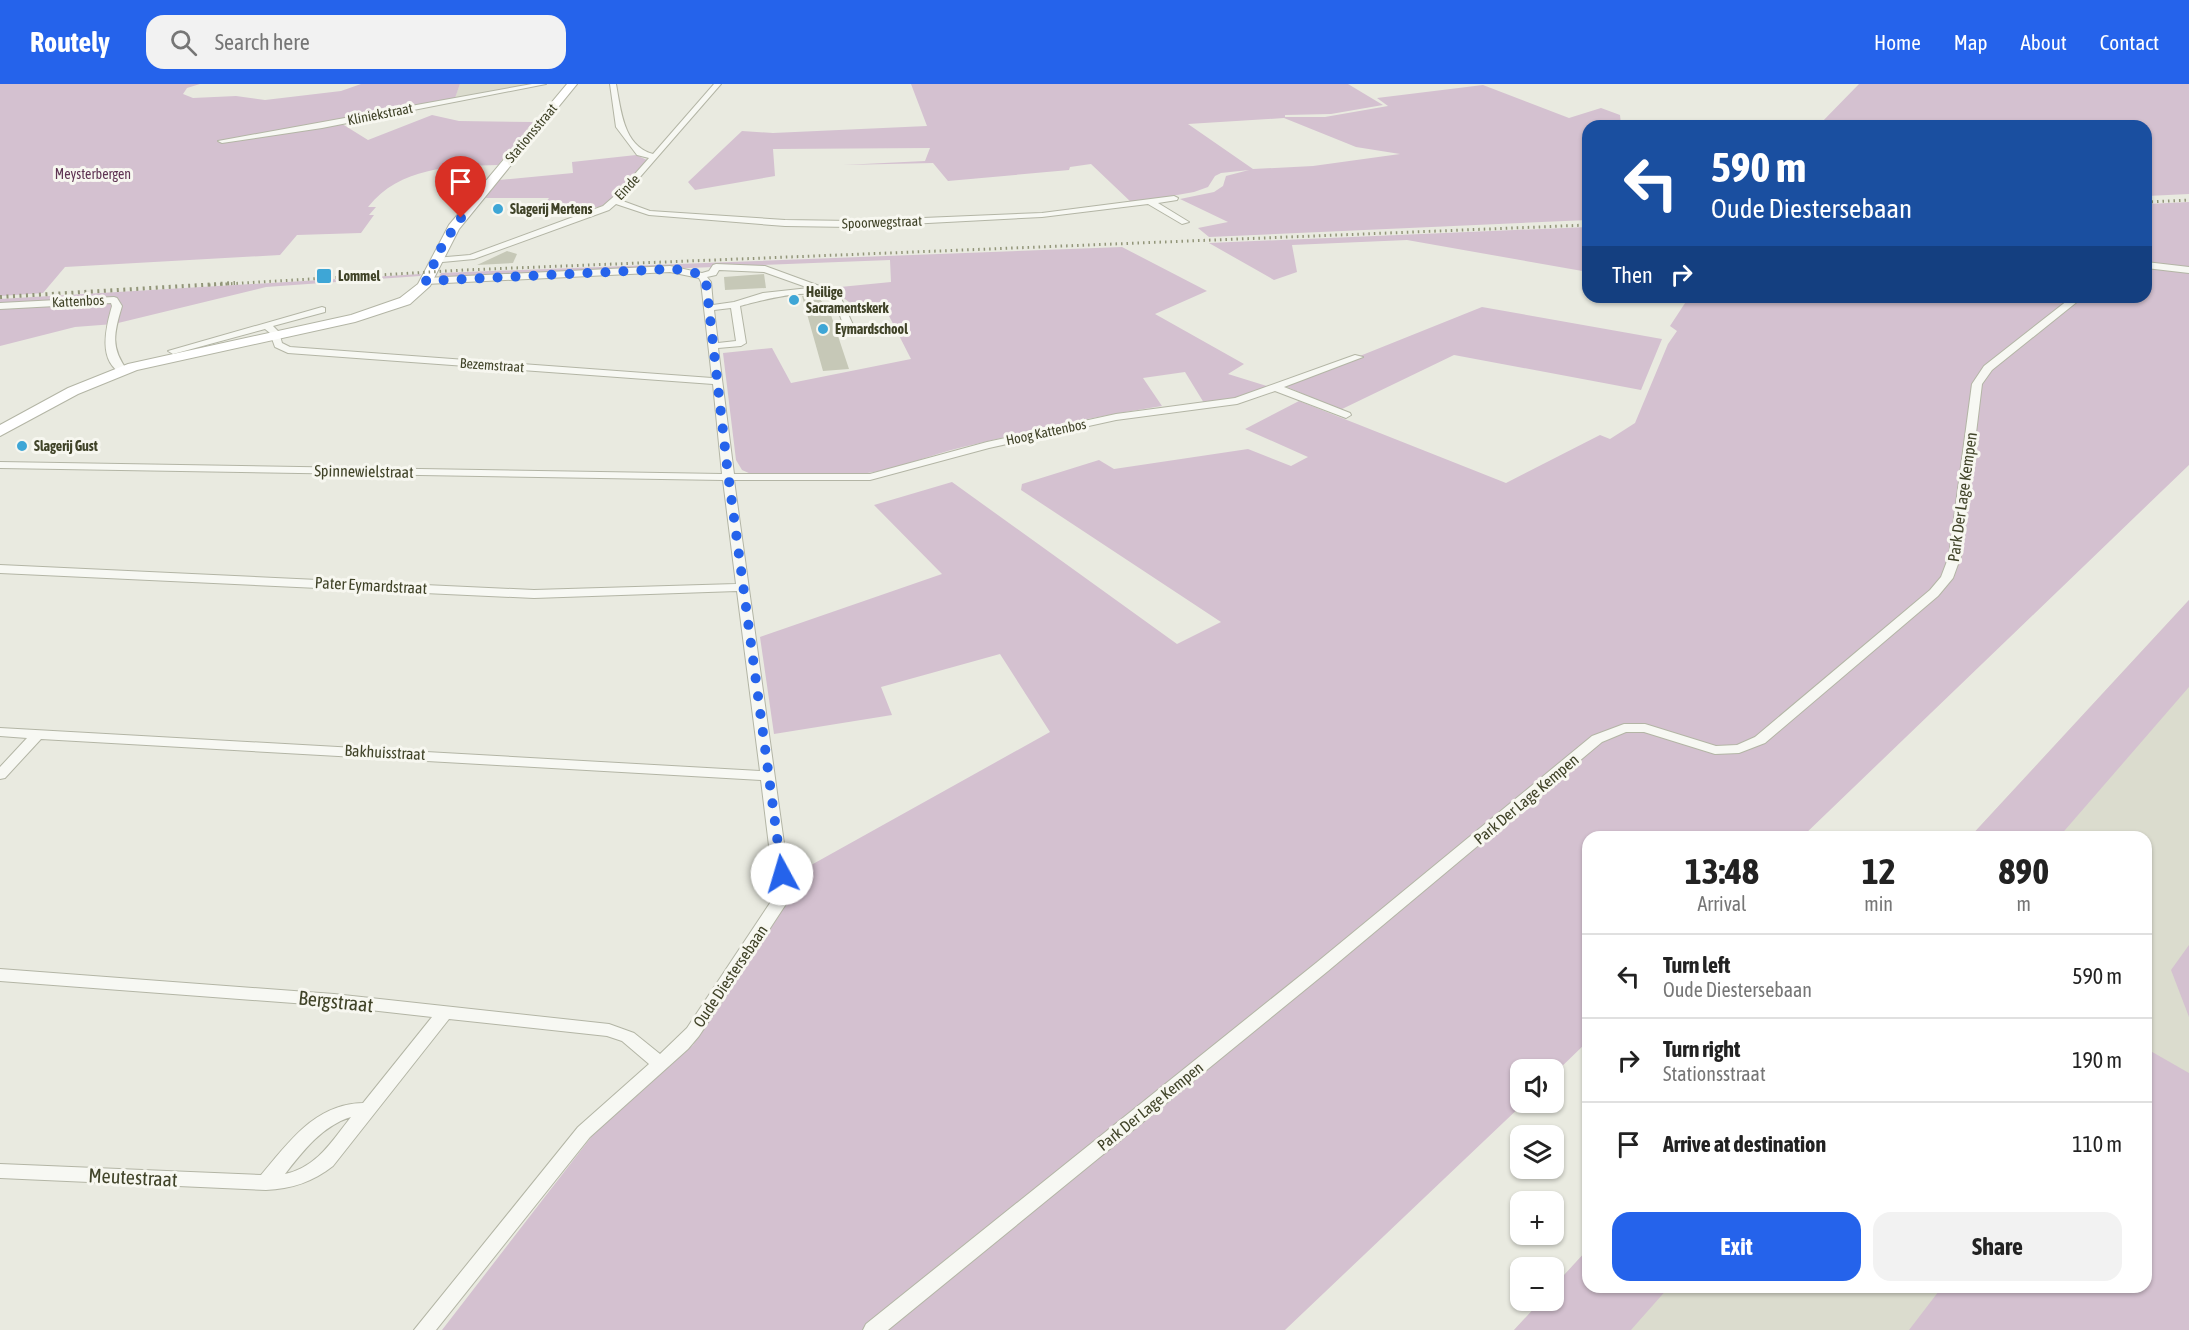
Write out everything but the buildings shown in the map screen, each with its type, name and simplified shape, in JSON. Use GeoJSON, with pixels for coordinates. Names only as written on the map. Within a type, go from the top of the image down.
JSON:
{"type":"FeatureCollection","features":[{"type":"Feature","properties":{"kind":"main road","name":"Stationsstraat"},"geometry":{"type":"LineString","coordinates":[[430,271],[448,234],[572,84]]}},
{"type":"Feature","properties":{"kind":"main road"},"geometry":{"type":"LineString","coordinates":[[0,431],[73,391],[123,371],[270,330],[355,318],[396,306],[413,296],[430,271]]}},
{"type":"Feature","properties":{"kind":"street","name":"Kliniekstraat"},"geometry":{"type":"LineString","coordinates":[[222,141],[322,126],[540,84]]}},
{"type":"Feature","properties":{"kind":"street"},"geometry":{"type":"LineString","coordinates":[[613,84],[620,126],[643,156],[655,156]]}},
{"type":"Feature","properties":{"kind":"street","name":"Einde"},"geometry":{"type":"LineString","coordinates":[[430,271],[597,211],[615,201],[718,84]]}},
{"type":"Feature","properties":{"kind":"street","name":"Spoorwegstraat"},"geometry":{"type":"LineString","coordinates":[[615,201],[649,213],[831,224],[1041,215],[1174,198]]}},
{"type":"Feature","properties":{"kind":"street"},"geometry":{"type":"LineString","coordinates":[[1151,202],[1185,222]]}},
{"type":"Feature","properties":{"kind":"street"},"geometry":{"type":"LineString","coordinates":[[2152,266],[2189,270]]}},
{"type":"Feature","properties":{"kind":"street"},"geometry":{"type":"LineString","coordinates":[[676,270],[702,276],[713,273],[716,267]]}},
{"type":"Feature","properties":{"kind":"street"},"geometry":{"type":"LineString","coordinates":[[430,271],[676,270],[716,267],[765,269],[822,290],[837,298],[848,325]]}},
{"type":"Feature","properties":{"kind":"street","name":"Oude Diestersebaan"},"geometry":{"type":"LineString","coordinates":[[424,1330],[584,1132],[693,1032],[778,904],[782,887],[781,861],[728,477],[706,282],[702,276]]}},
{"type":"Feature","properties":{"kind":"street"},"geometry":{"type":"LineString","coordinates":[[709,308],[735,305],[763,296],[822,290]]}},
{"type":"Feature","properties":{"kind":"street","name":"Kattenbos"},"geometry":{"type":"LineString","coordinates":[[0,306],[114,300],[117,306],[110,330],[109,346],[114,361],[123,371]]}},
{"type":"Feature","properties":{"kind":"street","name":"Park Der Lage Kempen"},"geometry":{"type":"LineString","coordinates":[[873,1330],[1313,975],[1597,739],[1624,728],[1645,728],[1714,750],[1738,749],[1760,740],[1916,607],[1947,578],[1955,556],[1977,384],[1988,368],[2070,303]]}},
{"type":"Feature","properties":{"kind":"street"},"geometry":{"type":"LineString","coordinates":[[714,346],[741,343],[735,305]]}},
{"type":"Feature","properties":{"kind":"street"},"geometry":{"type":"LineString","coordinates":[[173,351],[270,330],[322,310]]}},
{"type":"Feature","properties":{"kind":"street","name":"Bezemstraat"},"geometry":{"type":"LineString","coordinates":[[270,330],[278,345],[288,350],[717,381]]}},
{"type":"Feature","properties":{"kind":"street","name":"Hoog Kattenbos"},"geometry":{"type":"LineString","coordinates":[[728,477],[870,477],[1005,441],[1133,414],[1237,401],[1358,357]]}},
{"type":"Feature","properties":{"kind":"street"},"geometry":{"type":"LineString","coordinates":[[1277,388],[1346,415]]}},
{"type":"Feature","properties":{"kind":"street","name":"Spinnewielstraat"},"geometry":{"type":"LineString","coordinates":[[0,465],[728,477]]}},
{"type":"Feature","properties":{"kind":"street","name":"Pater Eymardstraat"},"geometry":{"type":"LineString","coordinates":[[0,569],[543,594],[743,587]]}},
{"type":"Feature","properties":{"kind":"street","name":"Bakhuisstraat"},"geometry":{"type":"LineString","coordinates":[[0,732],[769,776]]}},
{"type":"Feature","properties":{"kind":"street"},"geometry":{"type":"LineString","coordinates":[[0,775],[38,734]]}},
{"type":"Feature","properties":{"kind":"street","name":"Bergstraat"},"geometry":{"type":"LineString","coordinates":[[0,975],[254,993],[445,1012],[620,1033],[639,1045],[660,1064]]}},
{"type":"Feature","properties":{"kind":"street","name":"Meutestraat"},"geometry":{"type":"LineString","coordinates":[[0,1171],[266,1183],[284,1182],[315,1172],[327,1161],[369,1110],[445,1012]]}},
{"type":"Feature","properties":{"kind":"street"},"geometry":{"type":"LineString","coordinates":[[266,1183],[328,1116],[345,1110],[369,1110]]}},
{"type":"Feature","properties":{"kind":"shaded area"},"geometry":{"type":"Polygon","coordinates":[[[460,84],[534,84],[450,99],[455,97],[460,84]]]}},
{"type":"Feature","properties":{"kind":"shaded area"},"geometry":{"type":"Polygon","coordinates":[[[2189,600],[2189,1330],[1514,1330],[1532,1311],[1564,1311],[1564,1275],[1582,1256],[1582,1293],[2152,1293],[2152,831],[1976,831],[2189,600]]]}},
{"type":"Feature","properties":{"kind":"green space","name":"Meysterbergen"},"geometry":{"type":"Polygon","coordinates":[[[0,84],[200,84],[187,88],[183,94],[193,98],[236,96],[265,100],[341,91],[361,84],[460,84],[455,98],[339,122],[368,140],[432,115],[459,121],[533,122],[498,165],[462,166],[427,171],[395,184],[368,207],[376,207],[369,215],[374,215],[361,233],[297,235],[280,255],[65,267],[43,293],[0,296],[0,84]]]}},
{"type":"Feature","properties":{"kind":"green space"},"geometry":{"type":"Polygon","coordinates":[[[911,84],[1348,84],[1383,105],[1331,114],[1285,115],[1285,117],[1325,117],[1388,106],[1377,98],[1483,85],[1569,118],[1601,108],[1620,115],[1621,120],[1582,120],[1582,220],[1209,237],[1198,228],[1228,222],[1180,199],[1214,192],[1223,186],[1226,176],[1249,170],[1221,173],[1215,176],[1208,187],[1194,192],[1132,203],[1091,164],[1070,167],[1069,170],[948,181],[933,163],[843,165],[925,161],[930,148],[773,149],[775,176],[695,190],[688,182],[742,131],[773,133],[927,126],[911,84]],[[1284,118],[1188,124],[1253,169],[1313,166],[1400,154],[1356,147],[1284,118]]]}},
{"type":"Feature","properties":{"kind":"green space"},"geometry":{"type":"Polygon","coordinates":[[[1859,84],[2189,84],[2189,194],[2152,196],[2152,120],[1824,120],[1859,84]]]}},
{"type":"Feature","properties":{"kind":"green space"},"geometry":{"type":"Polygon","coordinates":[[[636,155],[647,160],[646,162],[613,200],[599,207],[543,206],[549,198],[485,198],[499,180],[573,173],[572,162],[636,155]]]}},
{"type":"Feature","properties":{"kind":"green space"},"geometry":{"type":"Polygon","coordinates":[[[2189,202],[2189,465],[1808,831],[1582,831],[1582,1047],[1564,1064],[1564,1059],[1510,1059],[1510,1113],[1513,1113],[1285,1330],[442,1330],[602,1123],[693,1045],[795,887],[795,874],[1050,732],[1000,654],[881,687],[892,715],[774,734],[760,637],[942,574],[874,505],[952,482],[1177,644],[1221,622],[1021,490],[1022,484],[1099,460],[1114,469],[1248,449],[1291,466],[1308,457],[1245,429],[1299,401],[1506,483],[1600,435],[1610,439],[1635,423],[1668,344],[1677,331],[1670,326],[1685,303],[2152,303],[2152,204],[2189,202]]]}},
{"type":"Feature","properties":{"kind":"green space"},"geometry":{"type":"Polygon","coordinates":[[[1582,227],[1582,271],[1407,240],[1292,245],[1297,272],[1274,280],[1209,243],[1582,227]]]}},
{"type":"Feature","properties":{"kind":"green space"},"geometry":{"type":"Polygon","coordinates":[[[1122,247],[1207,291],[1155,314],[1244,364],[1228,374],[1270,387],[1237,398],[1204,403],[1185,372],[1143,378],[1162,406],[1037,430],[861,474],[751,474],[742,470],[736,460],[723,353],[772,348],[791,383],[911,359],[887,312],[855,314],[849,302],[830,288],[891,282],[890,260],[438,278],[441,273],[1122,247]]]}},
{"type":"Feature","properties":{"kind":"green space"},"geometry":{"type":"Polygon","coordinates":[[[421,274],[420,276],[266,287],[114,324],[75,327],[0,346],[0,299],[421,274]]]}},
{"type":"Feature","properties":{"kind":"green space"},"geometry":{"type":"Polygon","coordinates":[[[1482,307],[1662,339],[1641,390],[1454,355],[1340,410],[1285,386],[1482,307]]]}},
{"type":"Feature","properties":{"kind":"green space"},"geometry":{"type":"Polygon","coordinates":[[[2189,600],[2189,687],[2064,831],[1976,831],[2189,600]]]}},
{"type":"Feature","properties":{"kind":"green space"},"geometry":{"type":"Polygon","coordinates":[[[2189,945],[2189,1017],[2171,970],[2189,945]]]}},
{"type":"Feature","properties":{"kind":"green space"},"geometry":{"type":"Polygon","coordinates":[[[2152,1052],[2189,1073],[2189,1330],[1909,1330],[1937,1293],[2152,1293],[2152,1052]]]}},
{"type":"Feature","properties":{"kind":"green space"},"geometry":{"type":"Polygon","coordinates":[[[1582,1256],[1582,1293],[1664,1293],[1631,1330],[1514,1330],[1532,1311],[1564,1311],[1564,1275],[1582,1256]]]}},
{"type":"Feature","properties":{"kind":"railway"},"geometry":{"type":"LineString","coordinates":[[2152,202],[2189,200]]}},
{"type":"Feature","properties":{"kind":"railway"},"geometry":{"type":"LineString","coordinates":[[209,285],[464,270],[1582,225]]}},
{"type":"Feature","properties":{"kind":"railway"},"geometry":{"type":"LineString","coordinates":[[0,297],[235,283]]}},
{"type":"Feature","properties":{"kind":"place","name":"Slagerij Mertens"},"geometry":{"type":"Point","coordinates":[498,209]}},
{"type":"Feature","properties":{"kind":"place","name":"Lommel"},"geometry":{"type":"Point","coordinates":[324,276]}},
{"type":"Feature","properties":{"kind":"place","name":"Heilige Sacramentskerk"},"geometry":{"type":"Point","coordinates":[794,300]}},
{"type":"Feature","properties":{"kind":"place","name":"Eymardschool"},"geometry":{"type":"Point","coordinates":[823,329]}},
{"type":"Feature","properties":{"kind":"place","name":"Slagerij Gust"},"geometry":{"type":"Point","coordinates":[22,446]}},
{"type":"Feature","properties":{"kind":"route"},"geometry":{"type":"LineString","coordinates":[[461,218],[448,234],[426,281],[670,269],[695,273],[702,276],[706,282],[738,556],[782,874]]}}]}
